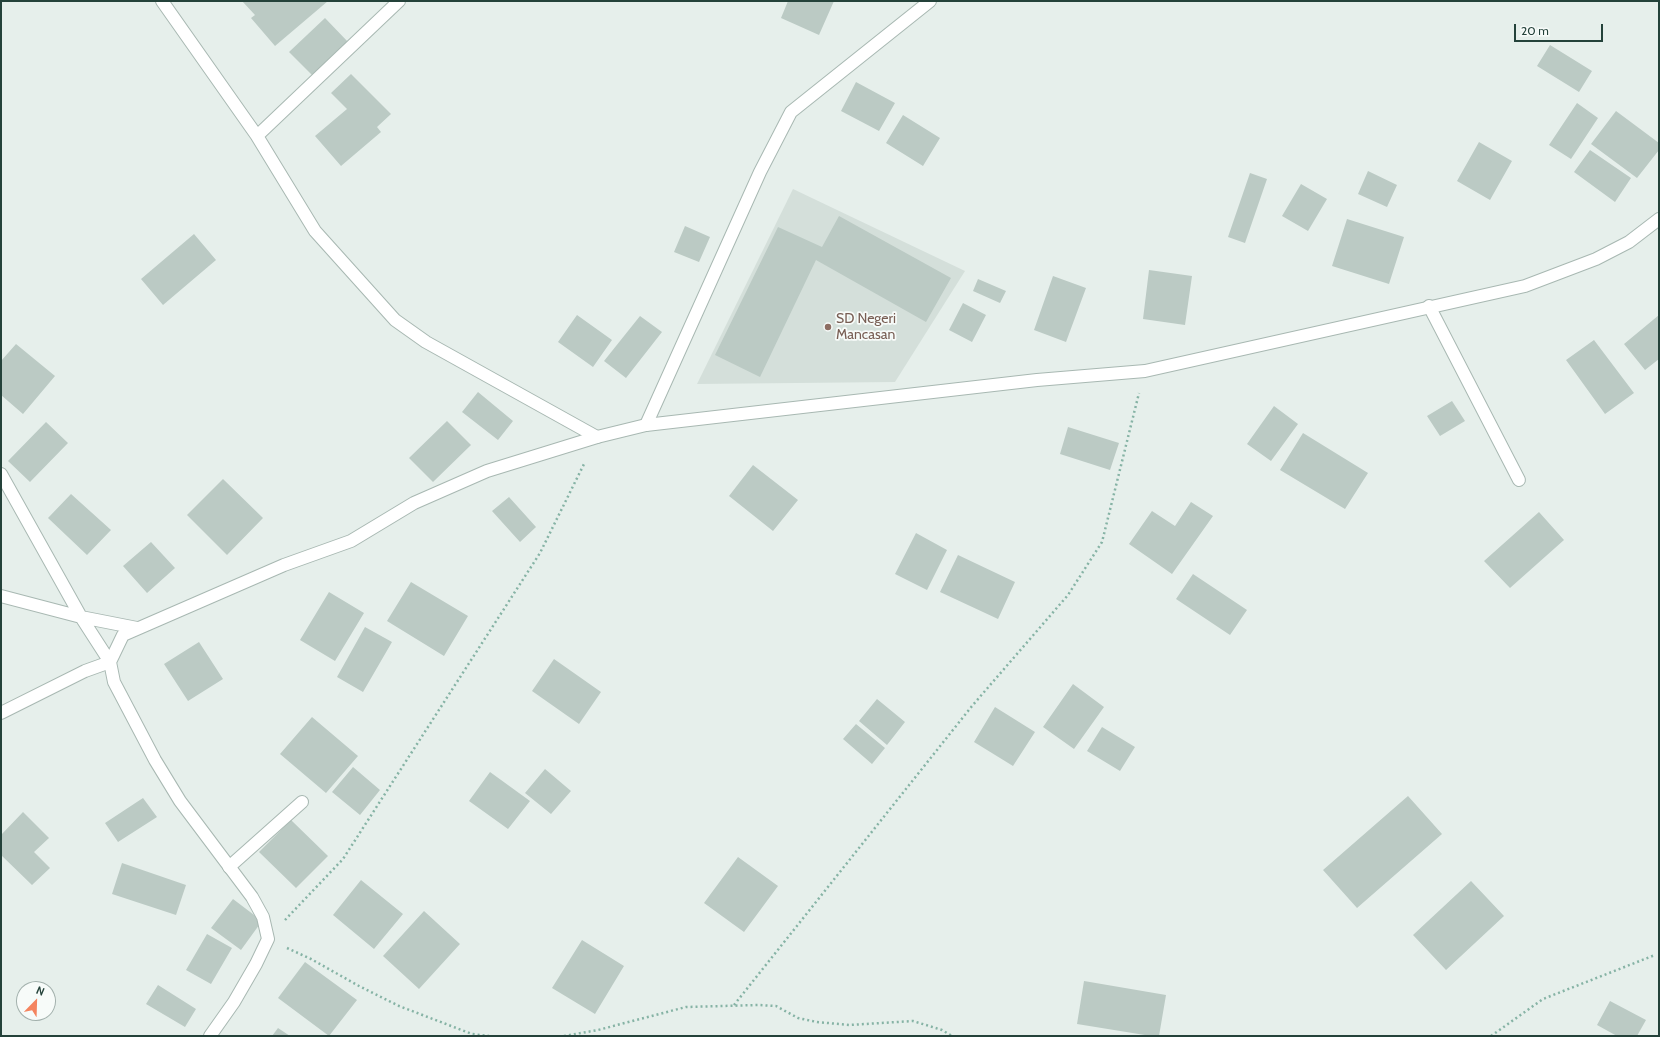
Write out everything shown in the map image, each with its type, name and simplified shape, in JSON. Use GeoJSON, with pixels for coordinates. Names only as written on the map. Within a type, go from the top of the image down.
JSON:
{"type":"FeatureCollection","features":[{"type":"Feature","properties":{"kind":"street"},"geometry":{"type":"LineString","coordinates":[[162,1],[258,136],[316,231],[395,320],[426,342],[597,437]]}},
{"type":"Feature","properties":{"kind":"street"},"geometry":{"type":"LineString","coordinates":[[258,136],[399,1]]}},
{"type":"Feature","properties":{"kind":"street"},"geometry":{"type":"LineString","coordinates":[[646,425],[760,172],[791,112],[930,1]]}},
{"type":"Feature","properties":{"kind":"street"},"geometry":{"type":"LineString","coordinates":[[1,713],[85,671],[110,662],[123,635],[136,628],[198,603],[284,565],[351,541],[414,503],[487,471],[597,437],[646,425],[1037,380],[1145,371],[1429,306],[1525,286],[1596,259],[1629,242],[1659,219]]}},
{"type":"Feature","properties":{"kind":"street"},"geometry":{"type":"LineString","coordinates":[[1429,306],[1519,480]]}},
{"type":"Feature","properties":{"kind":"street"},"geometry":{"type":"LineString","coordinates":[[1,474],[81,618],[110,662],[114,682],[155,760],[180,801],[252,897],[263,917],[268,939],[256,964],[234,1002],[210,1036]]}},
{"type":"Feature","properties":{"kind":"street"},"geometry":{"type":"LineString","coordinates":[[1,596],[81,618],[136,628]]}},
{"type":"Feature","properties":{"kind":"street"},"geometry":{"type":"LineString","coordinates":[[229,867],[302,802]]}},
{"type":"Feature","properties":{"kind":"path"},"geometry":{"type":"LineString","coordinates":[[734,1005],[972,706],[1068,596],[1102,542],[1145,371]]}},
{"type":"Feature","properties":{"kind":"path"},"geometry":{"type":"LineString","coordinates":[[489,1036],[472,1034],[398,1006],[311,959],[268,939],[343,859],[540,553],[597,437]]}},
{"type":"Feature","properties":{"kind":"path"},"geometry":{"type":"LineString","coordinates":[[1491,1036],[1543,999],[1655,955]]}},
{"type":"Feature","properties":{"kind":"path"},"geometry":{"type":"LineString","coordinates":[[564,1036],[598,1030],[686,1007],[734,1005],[776,1006],[798,1018],[825,1023],[849,1025],[913,1021],[942,1030],[952,1036]]}},
{"type":"Feature","properties":{"kind":"shaded area","name":"SD Negeri Mancasan"},"geometry":{"type":"Polygon","coordinates":[[[793,189],[965,271],[895,382],[697,384],[793,189]]]}},
{"type":"Feature","properties":{"kind":"building"},"geometry":{"type":"Polygon","coordinates":[[[242,1],[328,1],[275,46],[251,18],[255,15],[242,1]]]}},
{"type":"Feature","properties":{"kind":"building"},"geometry":{"type":"Polygon","coordinates":[[[788,1],[834,1],[819,35],[781,18],[788,1]]]}},
{"type":"Feature","properties":{"kind":"building"},"geometry":{"type":"Polygon","coordinates":[[[325,18],[349,43],[314,77],[289,52],[325,18]]]}},
{"type":"Feature","properties":{"kind":"building"},"geometry":{"type":"Polygon","coordinates":[[[1550,45],[1592,71],[1579,92],[1537,66],[1550,45]]]}},
{"type":"Feature","properties":{"kind":"building"},"geometry":{"type":"Polygon","coordinates":[[[351,74],[391,114],[377,127],[381,132],[341,166],[315,136],[347,109],[331,93],[351,74]]]}},
{"type":"Feature","properties":{"kind":"building"},"geometry":{"type":"Polygon","coordinates":[[[856,82],[895,103],[879,131],[841,111],[856,82]]]}},
{"type":"Feature","properties":{"kind":"building"},"geometry":{"type":"Polygon","coordinates":[[[1577,103],[1598,118],[1571,159],[1549,145],[1577,103]]]}},
{"type":"Feature","properties":{"kind":"building"},"geometry":{"type":"Polygon","coordinates":[[[1616,111],[1659,143],[1659,150],[1637,178],[1591,144],[1616,111]]]}},
{"type":"Feature","properties":{"kind":"building"},"geometry":{"type":"Polygon","coordinates":[[[903,115],[940,138],[923,166],[886,143],[903,115]]]}},
{"type":"Feature","properties":{"kind":"building"},"geometry":{"type":"Polygon","coordinates":[[[1479,142],[1512,161],[1490,200],[1457,181],[1479,142]]]}},
{"type":"Feature","properties":{"kind":"building"},"geometry":{"type":"Polygon","coordinates":[[[1590,150],[1631,178],[1615,202],[1574,172],[1590,150]]]}},
{"type":"Feature","properties":{"kind":"building"},"geometry":{"type":"Polygon","coordinates":[[[1368,171],[1397,185],[1387,207],[1358,194],[1368,171]]]}},
{"type":"Feature","properties":{"kind":"building"},"geometry":{"type":"Polygon","coordinates":[[[1250,173],[1267,179],[1245,243],[1228,237],[1250,173]]]}},
{"type":"Feature","properties":{"kind":"building"},"geometry":{"type":"Polygon","coordinates":[[[1301,184],[1327,199],[1308,231],[1282,216],[1301,184]]]}},
{"type":"Feature","properties":{"kind":"building"},"geometry":{"type":"Polygon","coordinates":[[[839,216],[951,278],[926,322],[816,260],[760,377],[715,355],[778,227],[822,247],[839,216]]]}},
{"type":"Feature","properties":{"kind":"building"},"geometry":{"type":"Polygon","coordinates":[[[1347,219],[1404,237],[1389,284],[1332,266],[1347,219]]]}},
{"type":"Feature","properties":{"kind":"building"},"geometry":{"type":"Polygon","coordinates":[[[685,226],[710,237],[699,262],[674,252],[685,226]]]}},
{"type":"Feature","properties":{"kind":"building"},"geometry":{"type":"Polygon","coordinates":[[[194,234],[216,260],[163,305],[141,279],[194,234]]]}},
{"type":"Feature","properties":{"kind":"building"},"geometry":{"type":"Polygon","coordinates":[[[1149,270],[1192,276],[1185,325],[1143,319],[1149,270]]]}},
{"type":"Feature","properties":{"kind":"building"},"geometry":{"type":"Polygon","coordinates":[[[1053,276],[1086,288],[1066,342],[1034,330],[1053,276]]]}},
{"type":"Feature","properties":{"kind":"building"},"geometry":{"type":"Polygon","coordinates":[[[978,279],[1006,291],[1000,303],[973,291],[978,279]]]}},
{"type":"Feature","properties":{"kind":"building"},"geometry":{"type":"Polygon","coordinates":[[[963,303],[986,315],[972,342],[949,330],[963,303]]]}},
{"type":"Feature","properties":{"kind":"building"},"geometry":{"type":"Polygon","coordinates":[[[577,315],[612,340],[593,367],[558,342],[577,315]]]}},
{"type":"Feature","properties":{"kind":"building"},"geometry":{"type":"Polygon","coordinates":[[[1659,315],[1659,359],[1645,370],[1624,344],[1659,315]]]}},
{"type":"Feature","properties":{"kind":"building"},"geometry":{"type":"Polygon","coordinates":[[[640,316],[662,332],[626,378],[604,361],[640,316]]]}},
{"type":"Feature","properties":{"kind":"building"},"geometry":{"type":"Polygon","coordinates":[[[1594,340],[1634,393],[1605,414],[1566,360],[1594,340]]]}},
{"type":"Feature","properties":{"kind":"building"},"geometry":{"type":"Polygon","coordinates":[[[16,344],[55,376],[23,414],[1,395],[1,361],[16,344]]]}},
{"type":"Feature","properties":{"kind":"building"},"geometry":{"type":"Polygon","coordinates":[[[478,392],[513,421],[498,440],[462,412],[478,392]]]}},
{"type":"Feature","properties":{"kind":"building"},"geometry":{"type":"Polygon","coordinates":[[[1452,401],[1465,421],[1440,436],[1427,416],[1452,401]]]}},
{"type":"Feature","properties":{"kind":"building"},"geometry":{"type":"Polygon","coordinates":[[[1274,406],[1298,424],[1271,461],[1247,444],[1274,406]]]}},
{"type":"Feature","properties":{"kind":"building"},"geometry":{"type":"Polygon","coordinates":[[[447,421],[471,445],[433,482],[409,458],[447,421]]]}},
{"type":"Feature","properties":{"kind":"building"},"geometry":{"type":"Polygon","coordinates":[[[46,422],[68,443],[30,482],[8,461],[46,422]]]}},
{"type":"Feature","properties":{"kind":"building"},"geometry":{"type":"Polygon","coordinates":[[[1068,427],[1119,443],[1110,470],[1060,454],[1068,427]]]}},
{"type":"Feature","properties":{"kind":"building"},"geometry":{"type":"Polygon","coordinates":[[[1303,433],[1368,473],[1345,509],[1280,470],[1303,433]]]}},
{"type":"Feature","properties":{"kind":"building"},"geometry":{"type":"Polygon","coordinates":[[[753,465],[798,500],[773,531],[729,496],[753,465]]]}},
{"type":"Feature","properties":{"kind":"building"},"geometry":{"type":"Polygon","coordinates":[[[223,479],[263,518],[227,555],[187,515],[223,479]]]}},
{"type":"Feature","properties":{"kind":"building"},"geometry":{"type":"Polygon","coordinates":[[[71,494],[111,530],[87,555],[48,518],[71,494]]]}},
{"type":"Feature","properties":{"kind":"building"},"geometry":{"type":"Polygon","coordinates":[[[509,497],[536,527],[520,542],[492,511],[509,497]]]}},
{"type":"Feature","properties":{"kind":"building"},"geometry":{"type":"Polygon","coordinates":[[[1191,502],[1213,516],[1172,574],[1129,544],[1152,511],[1175,526],[1191,502]]]}},
{"type":"Feature","properties":{"kind":"building"},"geometry":{"type":"Polygon","coordinates":[[[1539,512],[1564,540],[1510,588],[1484,561],[1539,512]]]}},
{"type":"Feature","properties":{"kind":"building"},"geometry":{"type":"Polygon","coordinates":[[[916,533],[947,550],[927,590],[895,574],[916,533]]]}},
{"type":"Feature","properties":{"kind":"building"},"geometry":{"type":"Polygon","coordinates":[[[151,542],[175,568],[147,593],[123,566],[151,542]]]}},
{"type":"Feature","properties":{"kind":"building"},"geometry":{"type":"Polygon","coordinates":[[[958,555],[1015,582],[998,619],[940,592],[958,555]]]}},
{"type":"Feature","properties":{"kind":"building"},"geometry":{"type":"Polygon","coordinates":[[[1193,574],[1247,610],[1230,635],[1176,599],[1193,574]]]}},
{"type":"Feature","properties":{"kind":"building"},"geometry":{"type":"Polygon","coordinates":[[[411,582],[468,616],[444,656],[387,621],[411,582]]]}},
{"type":"Feature","properties":{"kind":"building"},"geometry":{"type":"Polygon","coordinates":[[[329,592],[364,613],[335,661],[300,640],[329,592]]]}},
{"type":"Feature","properties":{"kind":"building"},"geometry":{"type":"Polygon","coordinates":[[[365,627],[392,642],[363,692],[337,677],[365,627]]]}},
{"type":"Feature","properties":{"kind":"building"},"geometry":{"type":"Polygon","coordinates":[[[199,642],[223,679],[188,701],[164,664],[199,642]]]}},
{"type":"Feature","properties":{"kind":"building"},"geometry":{"type":"Polygon","coordinates":[[[554,659],[601,692],[579,724],[532,691],[554,659]]]}},
{"type":"Feature","properties":{"kind":"building"},"geometry":{"type":"Polygon","coordinates":[[[1073,684],[1104,707],[1074,749],[1043,727],[1073,684]]]}},
{"type":"Feature","properties":{"kind":"building"},"geometry":{"type":"Polygon","coordinates":[[[877,699],[905,722],[887,745],[859,721],[877,699]]]}},
{"type":"Feature","properties":{"kind":"building"},"geometry":{"type":"Polygon","coordinates":[[[995,707],[1035,732],[1013,766],[974,742],[995,707]]]}},
{"type":"Feature","properties":{"kind":"building"},"geometry":{"type":"Polygon","coordinates":[[[312,717],[358,756],[326,793],[280,754],[312,717]]]}},
{"type":"Feature","properties":{"kind":"building"},"geometry":{"type":"Polygon","coordinates":[[[856,724],[885,748],[872,764],[843,739],[856,724]]]}},
{"type":"Feature","properties":{"kind":"building"},"geometry":{"type":"Polygon","coordinates":[[[1102,727],[1135,747],[1120,771],[1087,751],[1102,727]]]}},
{"type":"Feature","properties":{"kind":"building"},"geometry":{"type":"Polygon","coordinates":[[[353,767],[380,790],[360,815],[332,792],[353,767]]]}},
{"type":"Feature","properties":{"kind":"building"},"geometry":{"type":"Polygon","coordinates":[[[545,769],[571,791],[551,814],[525,793],[545,769]]]}},
{"type":"Feature","properties":{"kind":"building"},"geometry":{"type":"Polygon","coordinates":[[[490,772],[530,801],[508,829],[469,801],[490,772]]]}},
{"type":"Feature","properties":{"kind":"building"},"geometry":{"type":"Polygon","coordinates":[[[1408,796],[1442,834],[1357,908],[1323,870],[1408,796]]]}},
{"type":"Feature","properties":{"kind":"building"},"geometry":{"type":"Polygon","coordinates":[[[143,798],[157,817],[118,842],[105,823],[143,798]]]}},
{"type":"Feature","properties":{"kind":"building"},"geometry":{"type":"Polygon","coordinates":[[[23,812],[49,838],[34,852],[50,868],[32,885],[1,855],[1,835],[23,812]]]}},
{"type":"Feature","properties":{"kind":"building"},"geometry":{"type":"Polygon","coordinates":[[[291,820],[328,856],[296,888],[259,852],[291,820]]]}},
{"type":"Feature","properties":{"kind":"building"},"geometry":{"type":"Polygon","coordinates":[[[738,857],[778,886],[744,932],[704,903],[738,857]]]}},
{"type":"Feature","properties":{"kind":"building"},"geometry":{"type":"Polygon","coordinates":[[[122,863],[186,885],[176,915],[112,894],[122,863]]]}},
{"type":"Feature","properties":{"kind":"building"},"geometry":{"type":"Polygon","coordinates":[[[361,880],[403,914],[374,949],[333,915],[361,880]]]}},
{"type":"Feature","properties":{"kind":"building"},"geometry":{"type":"Polygon","coordinates":[[[1471,881],[1504,916],[1446,970],[1413,935],[1471,881]]]}},
{"type":"Feature","properties":{"kind":"building"},"geometry":{"type":"Polygon","coordinates":[[[233,899],[262,921],[241,950],[211,928],[233,899]]]}},
{"type":"Feature","properties":{"kind":"building"},"geometry":{"type":"Polygon","coordinates":[[[424,911],[460,944],[419,989],[383,956],[424,911]]]}},
{"type":"Feature","properties":{"kind":"building"},"geometry":{"type":"Polygon","coordinates":[[[207,934],[232,948],[211,984],[186,970],[207,934]]]}},
{"type":"Feature","properties":{"kind":"building"},"geometry":{"type":"Polygon","coordinates":[[[582,940],[624,966],[595,1014],[552,988],[582,940]]]}},
{"type":"Feature","properties":{"kind":"building"},"geometry":{"type":"Polygon","coordinates":[[[305,962],[357,1000],[329,1036],[278,998],[305,962]]]}},
{"type":"Feature","properties":{"kind":"building"},"geometry":{"type":"Polygon","coordinates":[[[1084,981],[1166,995],[1159,1036],[1077,1024],[1084,981]]]}},
{"type":"Feature","properties":{"kind":"building"},"geometry":{"type":"Polygon","coordinates":[[[158,985],[196,1009],[185,1027],[146,1004],[158,985]]]}},
{"type":"Feature","properties":{"kind":"building"},"geometry":{"type":"Polygon","coordinates":[[[1610,1001],[1646,1020],[1637,1036],[1617,1036],[1597,1025],[1610,1001]]]}},
{"type":"Feature","properties":{"kind":"building"},"geometry":{"type":"Polygon","coordinates":[[[278,1028],[290,1036],[272,1036],[278,1028]]]}},
{"type":"Feature","properties":{"kind":"place","name":"SD Negeri Mancasan"},"geometry":{"type":"Point","coordinates":[828,327]}}]}
